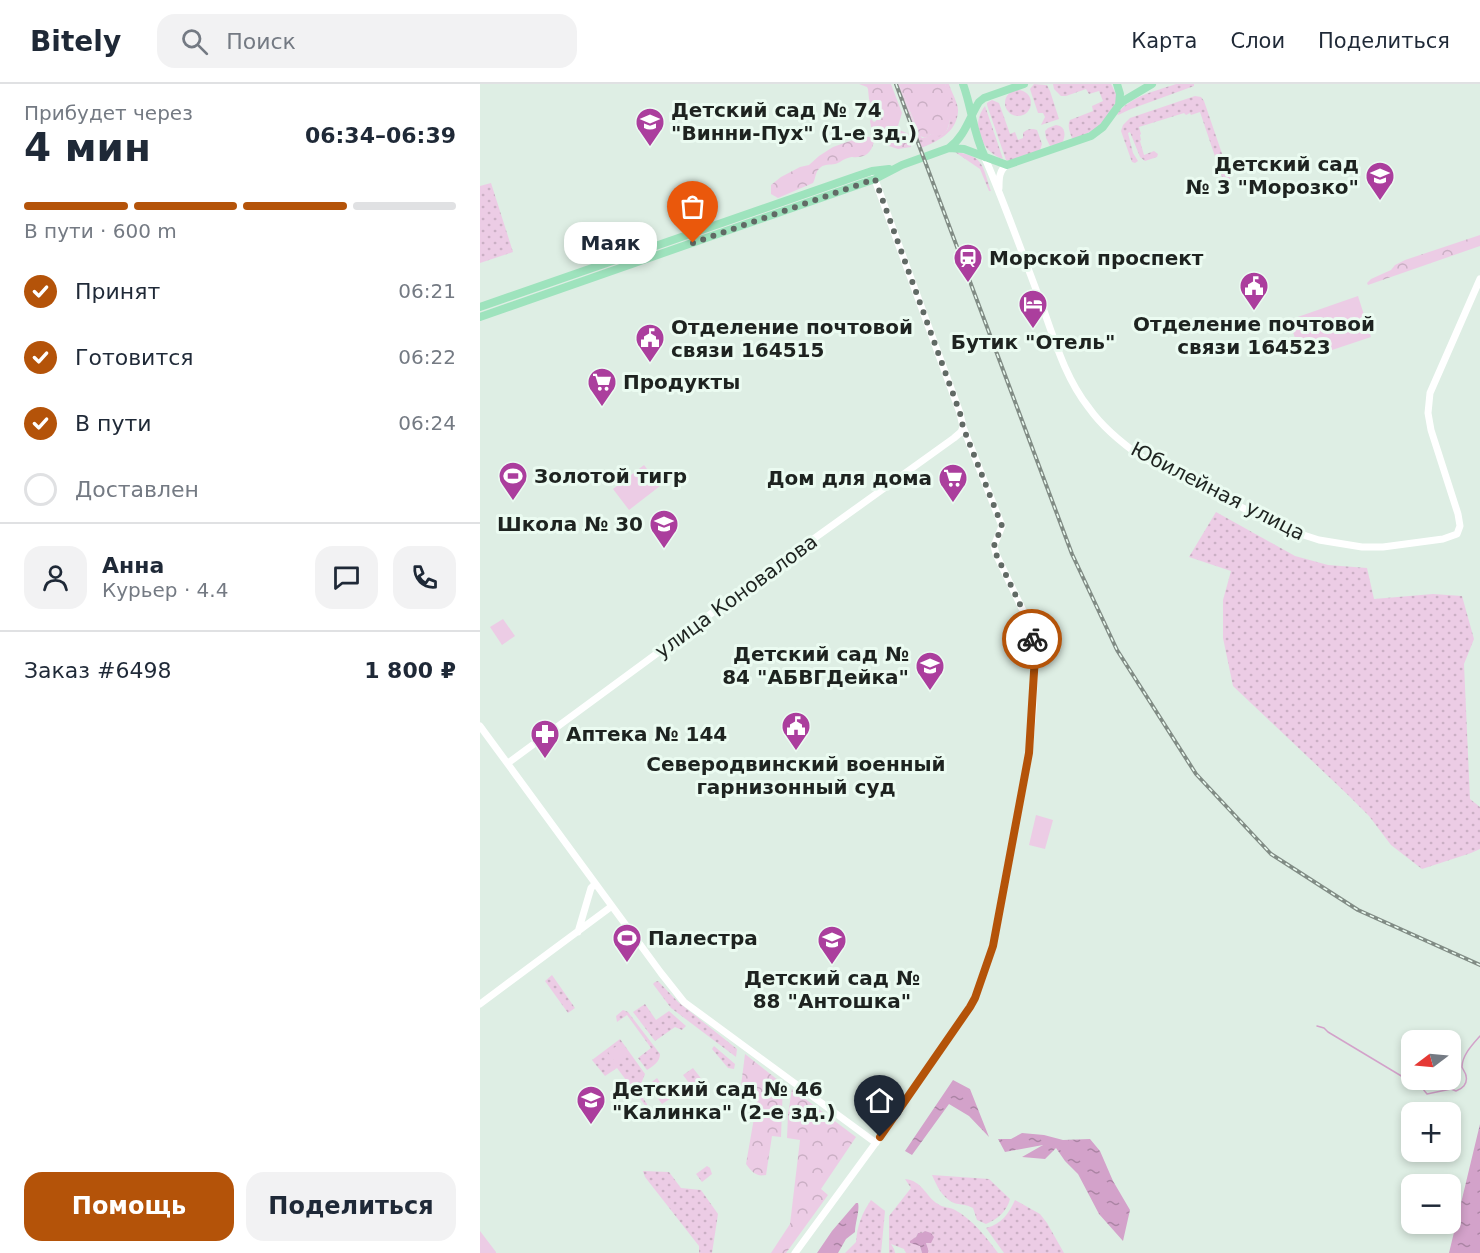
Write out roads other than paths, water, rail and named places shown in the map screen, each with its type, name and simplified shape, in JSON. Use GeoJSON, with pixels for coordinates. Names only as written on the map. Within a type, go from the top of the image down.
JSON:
{"type":"FeatureCollection","features":[{"type":"Feature","properties":{"kind":"main road"},"geometry":{"type":"LineString","coordinates":[[480,317],[550,288],[949,148],[960,138],[979,102],[984,98],[1024,84]]}},
{"type":"Feature","properties":{"kind":"main road"},"geometry":{"type":"LineString","coordinates":[[1117,84],[1120,94],[1119,105]]}},
{"type":"Feature","properties":{"kind":"main road"},"geometry":{"type":"LineString","coordinates":[[949,148],[964,149],[1007,165],[1091,136],[1107,123],[1119,105],[1152,84]]}},
{"type":"Feature","properties":{"kind":"main road"},"geometry":{"type":"LineString","coordinates":[[964,87],[984,98]]}},
{"type":"Feature","properties":{"kind":"main road","name":"Юбилейная улица"},"geometry":{"type":"LineString","coordinates":[[964,87],[972,115],[973,128],[985,158]]}},
{"type":"Feature","properties":{"kind":"main road"},"geometry":{"type":"LineString","coordinates":[[480,307],[550,288]]}},
{"type":"Feature","properties":{"kind":"street","name":"Юбилейная улица"},"geometry":{"type":"LineString","coordinates":[[985,158],[1064,365],[1089,409],[1114,436],[1143,458],[1286,529],[1319,540],[1383,548],[1443,539],[1457,534],[1460,526],[1458,514],[1431,430],[1428,413],[1430,393],[1480,279]]}},
{"type":"Feature","properties":{"kind":"street"},"geometry":{"type":"LineString","coordinates":[[999,190],[999,177],[1007,165]]}},
{"type":"Feature","properties":{"kind":"street"},"geometry":{"type":"LineString","coordinates":[[795,1253],[876,1143],[975,998],[993,946],[1029,753],[1035,656],[1027,619],[996,554],[994,546],[1002,526],[963,427],[960,413],[873,175]]}},
{"type":"Feature","properties":{"kind":"street","name":"улица Коновалова"},"geometry":{"type":"LineString","coordinates":[[508,763],[954,438],[963,427]]}},
{"type":"Feature","properties":{"kind":"street"},"geometry":{"type":"LineString","coordinates":[[480,726],[684,1002],[876,1143]]}},
{"type":"Feature","properties":{"kind":"street"},"geometry":{"type":"LineString","coordinates":[[578,932],[591,888],[595,884]]}},
{"type":"Feature","properties":{"kind":"street"},"geometry":{"type":"LineString","coordinates":[[480,1004],[612,906]]}},
{"type":"Feature","properties":{"kind":"water"},"geometry":{"type":"Polygon","coordinates":[[[953,1080],[970,1089],[989,1137],[969,1116],[949,1104],[912,1155],[905,1151],[953,1080]]]}},
{"type":"Feature","properties":{"kind":"water"},"geometry":{"type":"Polygon","coordinates":[[[1480,1124],[1480,1253],[1449,1253],[1454,1234],[1461,1234],[1461,1203],[1480,1124]]]}},
{"type":"Feature","properties":{"kind":"water"},"geometry":{"type":"Polygon","coordinates":[[[1022,1133],[1063,1140],[1090,1139],[1100,1151],[1113,1181],[1130,1210],[1123,1241],[1099,1214],[1078,1174],[1056,1148],[1045,1159],[1022,1157],[1043,1145],[1005,1152],[998,1139],[1011,1139],[1022,1133]]]}},
{"type":"Feature","properties":{"kind":"water"},"geometry":{"type":"Polygon","coordinates":[[[858,1203],[858,1209],[855,1232],[846,1239],[838,1253],[817,1253],[832,1231],[858,1203]]]}},
{"type":"Feature","properties":{"kind":"water"},"geometry":{"type":"Polygon","coordinates":[[[925,1231],[934,1237],[931,1243],[926,1243],[928,1253],[922,1253],[920,1246],[910,1241],[918,1233],[925,1231]]]}},
{"type":"Feature","properties":{"kind":"waterway"},"geometry":{"type":"LineString","coordinates":[[1317,1026],[1324,1028],[1408,1080],[1411,1087],[1423,1089],[1427,1094],[1451,1089],[1456,1091],[1464,1086],[1466,1081],[1466,1074],[1462,1067],[1464,1058],[1480,1036]]}},
{"type":"Feature","properties":{"kind":"railway"},"geometry":{"type":"LineString","coordinates":[[896,84],[1072,554],[1117,650],[1196,774],[1271,854],[1358,910],[1480,965]]}},
{"type":"Feature","properties":{"kind":"place","name":"Детский сад № 74 \"Винни-Пух\" (1-е зд.)"},"geometry":{"type":"Point","coordinates":[650,148]}},
{"type":"Feature","properties":{"kind":"place","name":"Детский сад № 3 \"Морозко\""},"geometry":{"type":"Point","coordinates":[1380,202]}},
{"type":"Feature","properties":{"kind":"place","name":"Маяк"},"geometry":{"type":"Point","coordinates":[693,243]}},
{"type":"Feature","properties":{"kind":"place","name":"Морской проспект"},"geometry":{"type":"Point","coordinates":[968,284]}},
{"type":"Feature","properties":{"kind":"place","name":"Отделение почтовой связи 164523"},"geometry":{"type":"Point","coordinates":[1254,312]}},
{"type":"Feature","properties":{"kind":"place","name":"Бутик \"Отель\""},"geometry":{"type":"Point","coordinates":[1033,330]}},
{"type":"Feature","properties":{"kind":"place","name":"Отделение почтовой связи 164515"},"geometry":{"type":"Point","coordinates":[650,364]}},
{"type":"Feature","properties":{"kind":"place","name":"Продукты"},"geometry":{"type":"Point","coordinates":[602,408]}},
{"type":"Feature","properties":{"kind":"place","name":"Золотой тигр"},"geometry":{"type":"Point","coordinates":[513,502]}},
{"type":"Feature","properties":{"kind":"place","name":"Дом для дома"},"geometry":{"type":"Point","coordinates":[953,504]}},
{"type":"Feature","properties":{"kind":"place","name":"Школа № 30"},"geometry":{"type":"Point","coordinates":[664,550]}},
{"type":"Feature","properties":{"kind":"place","name":"Детский сад № 84 \"АБВГДейка\""},"geometry":{"type":"Point","coordinates":[930,692]}},
{"type":"Feature","properties":{"kind":"place","name":"Северодвинский военный гарнизонный суд"},"geometry":{"type":"Point","coordinates":[796,752]}},
{"type":"Feature","properties":{"kind":"place","name":"Аптека № 144"},"geometry":{"type":"Point","coordinates":[545,760]}},
{"type":"Feature","properties":{"kind":"place","name":"Палестра"},"geometry":{"type":"Point","coordinates":[627,964]}},
{"type":"Feature","properties":{"kind":"place","name":"Детский сад № 88 \"Антошка\""},"geometry":{"type":"Point","coordinates":[832,966]}},
{"type":"Feature","properties":{"kind":"place","name":"Детский сад № 46 \"Калинка\" (2-е зд.)"},"geometry":{"type":"Point","coordinates":[591,1126]}}]}
